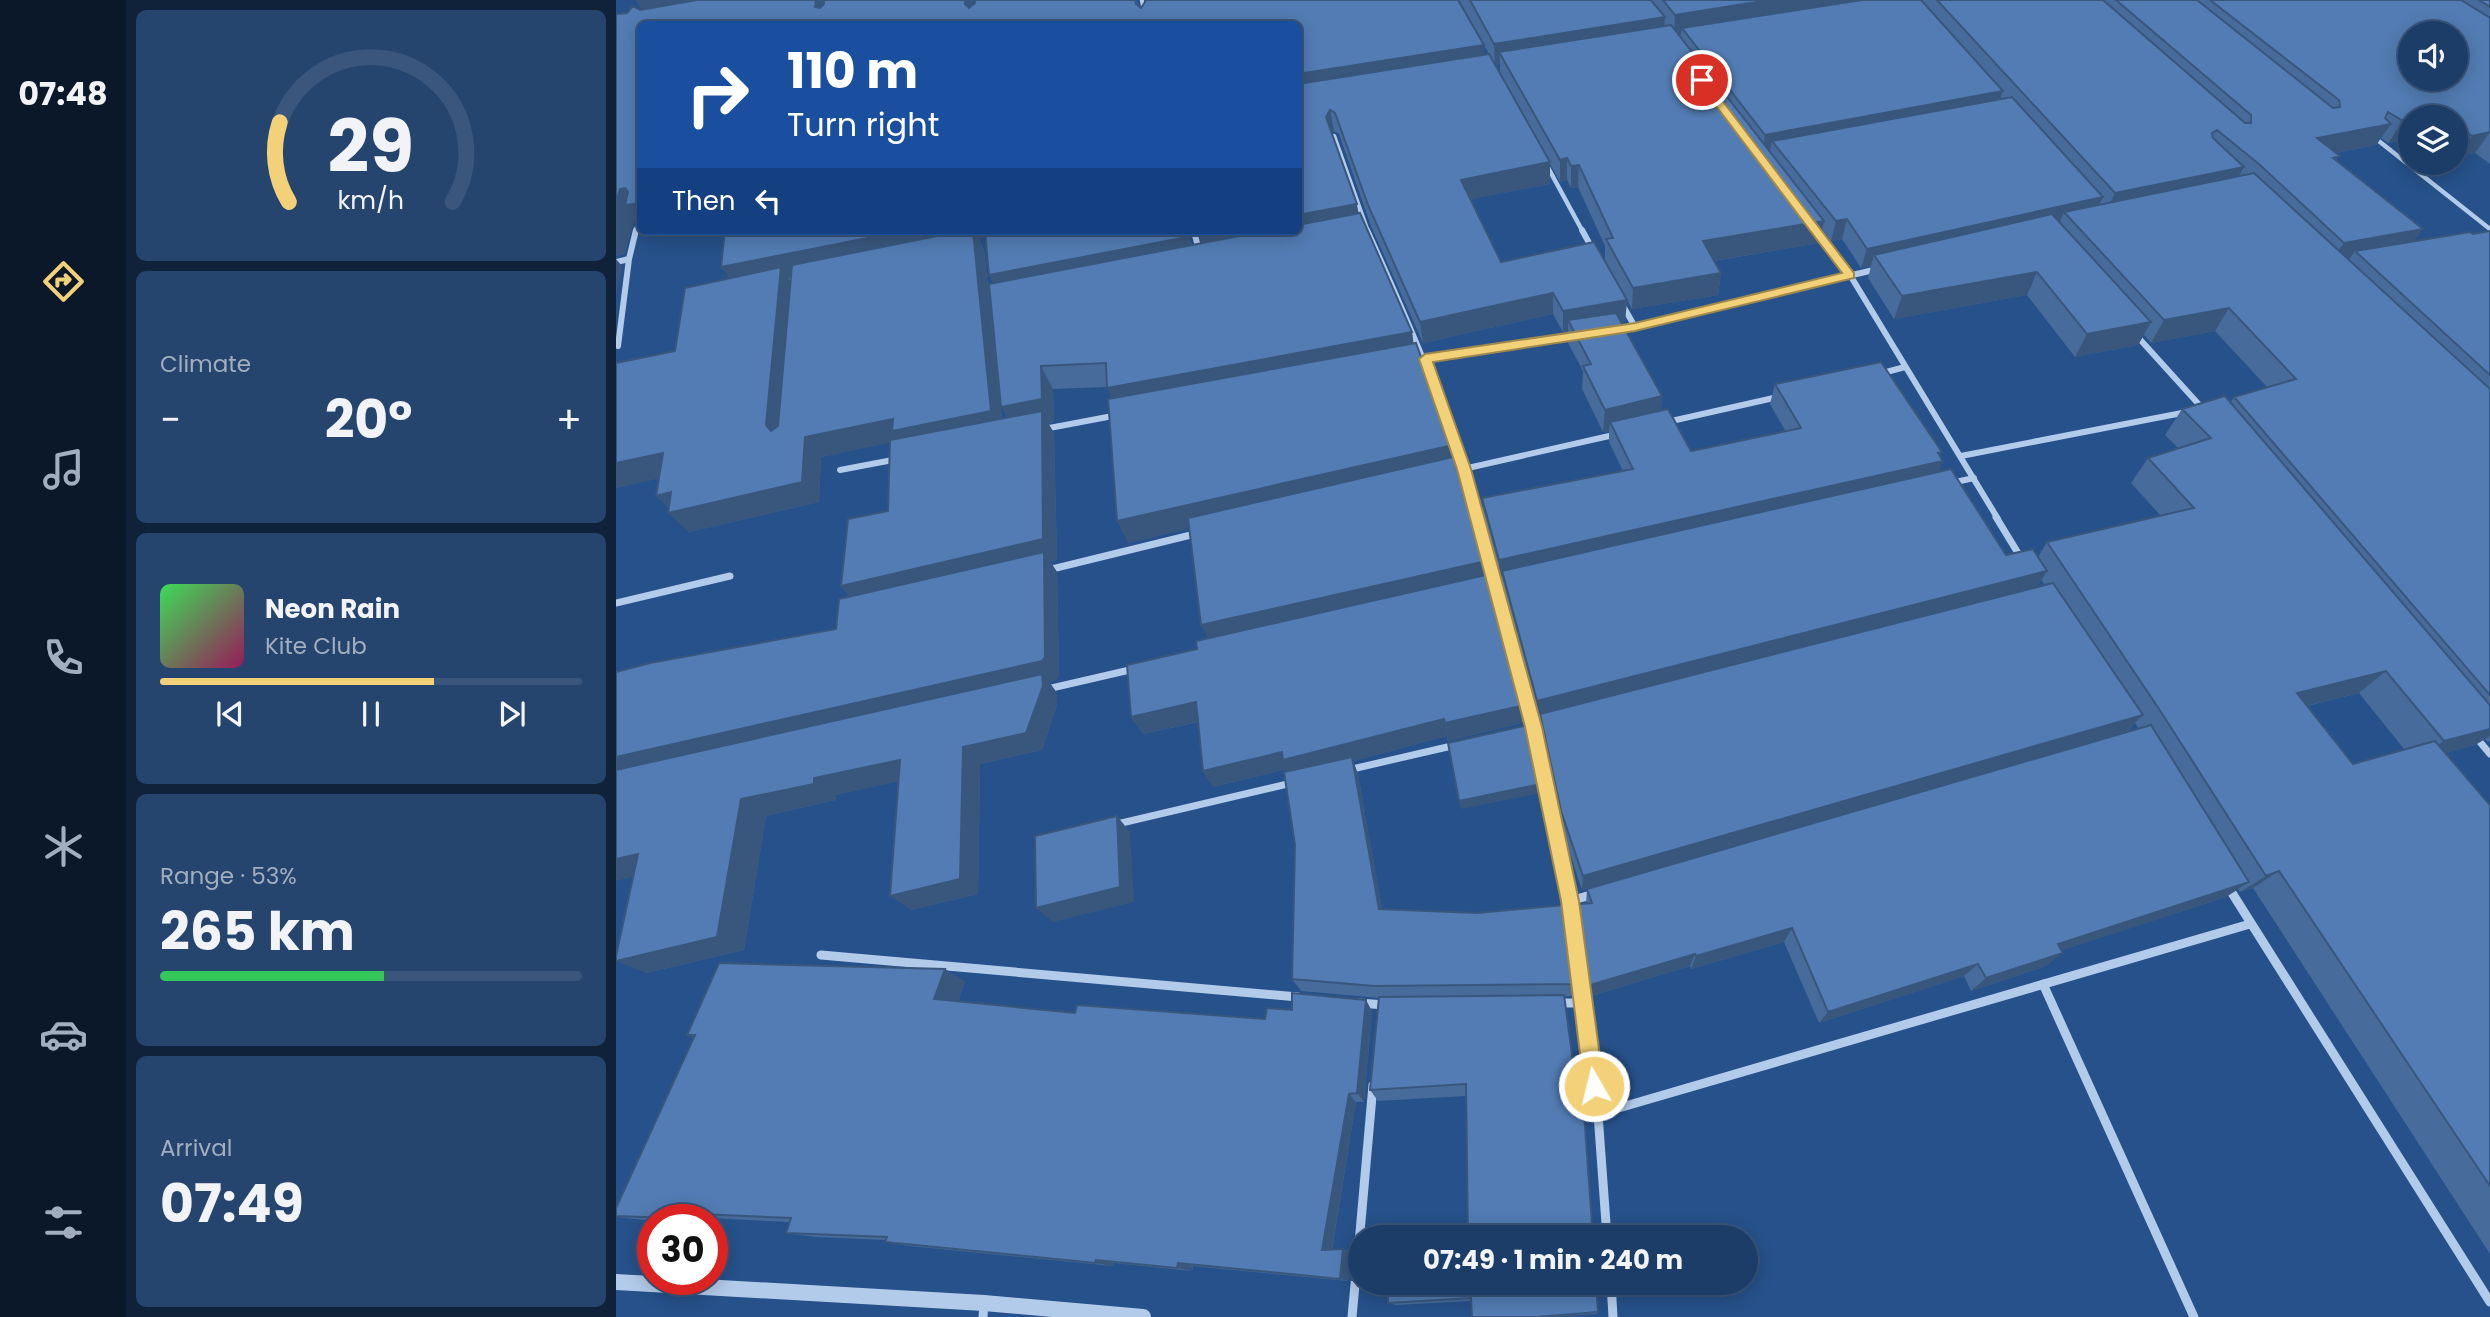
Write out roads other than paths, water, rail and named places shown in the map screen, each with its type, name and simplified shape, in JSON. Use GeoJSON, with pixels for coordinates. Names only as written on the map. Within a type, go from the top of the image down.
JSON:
{"type":"FeatureCollection","features":[{"type":"Feature","properties":{"kind":"street"},"geometry":{"type":"LineString","coordinates":[[1142,0],[1146,21]]}},
{"type":"Feature","properties":{"kind":"street"},"geometry":{"type":"LineString","coordinates":[[1334,136],[1367,230],[1425,359],[1464,469],[1533,727],[1570,901],[1598,1114],[1606,1225]]}},
{"type":"Feature","properties":{"kind":"street"},"geometry":{"type":"LineString","coordinates":[[2375,138],[2490,229]]}},
{"type":"Feature","properties":{"kind":"street"},"geometry":{"type":"LineString","coordinates":[[1541,155],[1595,253]]}},
{"type":"Feature","properties":{"kind":"street"},"geometry":{"type":"LineString","coordinates":[[1810,222],[1850,275],[2023,560]]}},
{"type":"Feature","properties":{"kind":"street"},"geometry":{"type":"LineString","coordinates":[[618,346],[629,258],[637,226]]}},
{"type":"Feature","properties":{"kind":"street"},"geometry":{"type":"LineString","coordinates":[[1354,233],[1367,230]]}},
{"type":"Feature","properties":{"kind":"street"},"geometry":{"type":"LineString","coordinates":[[1195,235],[1201,261]]}},
{"type":"Feature","properties":{"kind":"street"},"geometry":{"type":"LineString","coordinates":[[616,262],[629,258]]}},
{"type":"Feature","properties":{"kind":"street"},"geometry":{"type":"LineString","coordinates":[[1609,331],[1889,267]]}},
{"type":"Feature","properties":{"kind":"street"},"geometry":{"type":"LineString","coordinates":[[1622,302],[1635,327]]}},
{"type":"Feature","properties":{"kind":"street"},"geometry":{"type":"LineString","coordinates":[[2128,326],[2211,419]]}},
{"type":"Feature","properties":{"kind":"street"},"geometry":{"type":"LineString","coordinates":[[1412,361],[1583,335]]}},
{"type":"Feature","properties":{"kind":"street"},"geometry":{"type":"LineString","coordinates":[[1865,377],[1905,368]]}},
{"type":"Feature","properties":{"kind":"street"},"geometry":{"type":"LineString","coordinates":[[1664,423],[1785,395]]}},
{"type":"Feature","properties":{"kind":"street"},"geometry":{"type":"LineString","coordinates":[[1961,456],[2203,410]]}},
{"type":"Feature","properties":{"kind":"street"},"geometry":{"type":"LineString","coordinates":[[1037,430],[1133,412]]}},
{"type":"Feature","properties":{"kind":"street"},"geometry":{"type":"LineString","coordinates":[[1450,472],[1624,432]]}},
{"type":"Feature","properties":{"kind":"street"},"geometry":{"type":"LineString","coordinates":[[840,470],[905,457]]}},
{"type":"Feature","properties":{"kind":"street"},"geometry":{"type":"LineString","coordinates":[[1947,484],[1974,478]]}},
{"type":"Feature","properties":{"kind":"street"},"geometry":{"type":"LineString","coordinates":[[1034,573],[1209,531]]}},
{"type":"Feature","properties":{"kind":"street"},"geometry":{"type":"LineString","coordinates":[[616,603],[730,576]]}},
{"type":"Feature","properties":{"kind":"street"},"geometry":{"type":"LineString","coordinates":[[1470,592],[1524,579]]}},
{"type":"Feature","properties":{"kind":"street"},"geometry":{"type":"LineString","coordinates":[[1031,692],[1137,668]]}},
{"type":"Feature","properties":{"kind":"street"},"geometry":{"type":"LineString","coordinates":[[1520,730],[1547,724]]}},
{"type":"Feature","properties":{"kind":"street"},"geometry":{"type":"LineString","coordinates":[[2465,724],[2490,754]]}},
{"type":"Feature","properties":{"kind":"street"},"geometry":{"type":"LineString","coordinates":[[1343,771],[1465,743]]}},
{"type":"Feature","properties":{"kind":"street"},"geometry":{"type":"LineString","coordinates":[[1099,828],[1303,781]]}},
{"type":"Feature","properties":{"kind":"street"},"geometry":{"type":"LineString","coordinates":[[2222,877],[2490,1302]]}},
{"type":"Feature","properties":{"kind":"street"},"geometry":{"type":"LineString","coordinates":[[1570,901],[1610,889]]}},
{"type":"Feature","properties":{"kind":"street"},"geometry":{"type":"LineString","coordinates":[[1598,1114],[2250,925]]}},
{"type":"Feature","properties":{"kind":"street"},"geometry":{"type":"LineString","coordinates":[[821,955],[1312,999]]}},
{"type":"Feature","properties":{"kind":"street"},"geometry":{"type":"LineString","coordinates":[[2043,984],[2194,1317]]}},
{"type":"Feature","properties":{"kind":"street"},"geometry":{"type":"LineString","coordinates":[[1352,1002],[1393,1004]]}},
{"type":"Feature","properties":{"kind":"street"},"geometry":{"type":"LineString","coordinates":[[1542,1003],[1582,1003]]}},
{"type":"Feature","properties":{"kind":"street"},"geometry":{"type":"LineString","coordinates":[[1378,1018],[1380,1005]]}},
{"type":"Feature","properties":{"kind":"street"},"geometry":{"type":"LineString","coordinates":[[1352,1317],[1374,1073]]}},
{"type":"Feature","properties":{"kind":"street"},"geometry":{"type":"LineString","coordinates":[[616,1282],[984,1310],[1143,1317]]}},
{"type":"Feature","properties":{"kind":"street"},"geometry":{"type":"LineString","coordinates":[[1612,1295],[1613,1317]]}}]}
